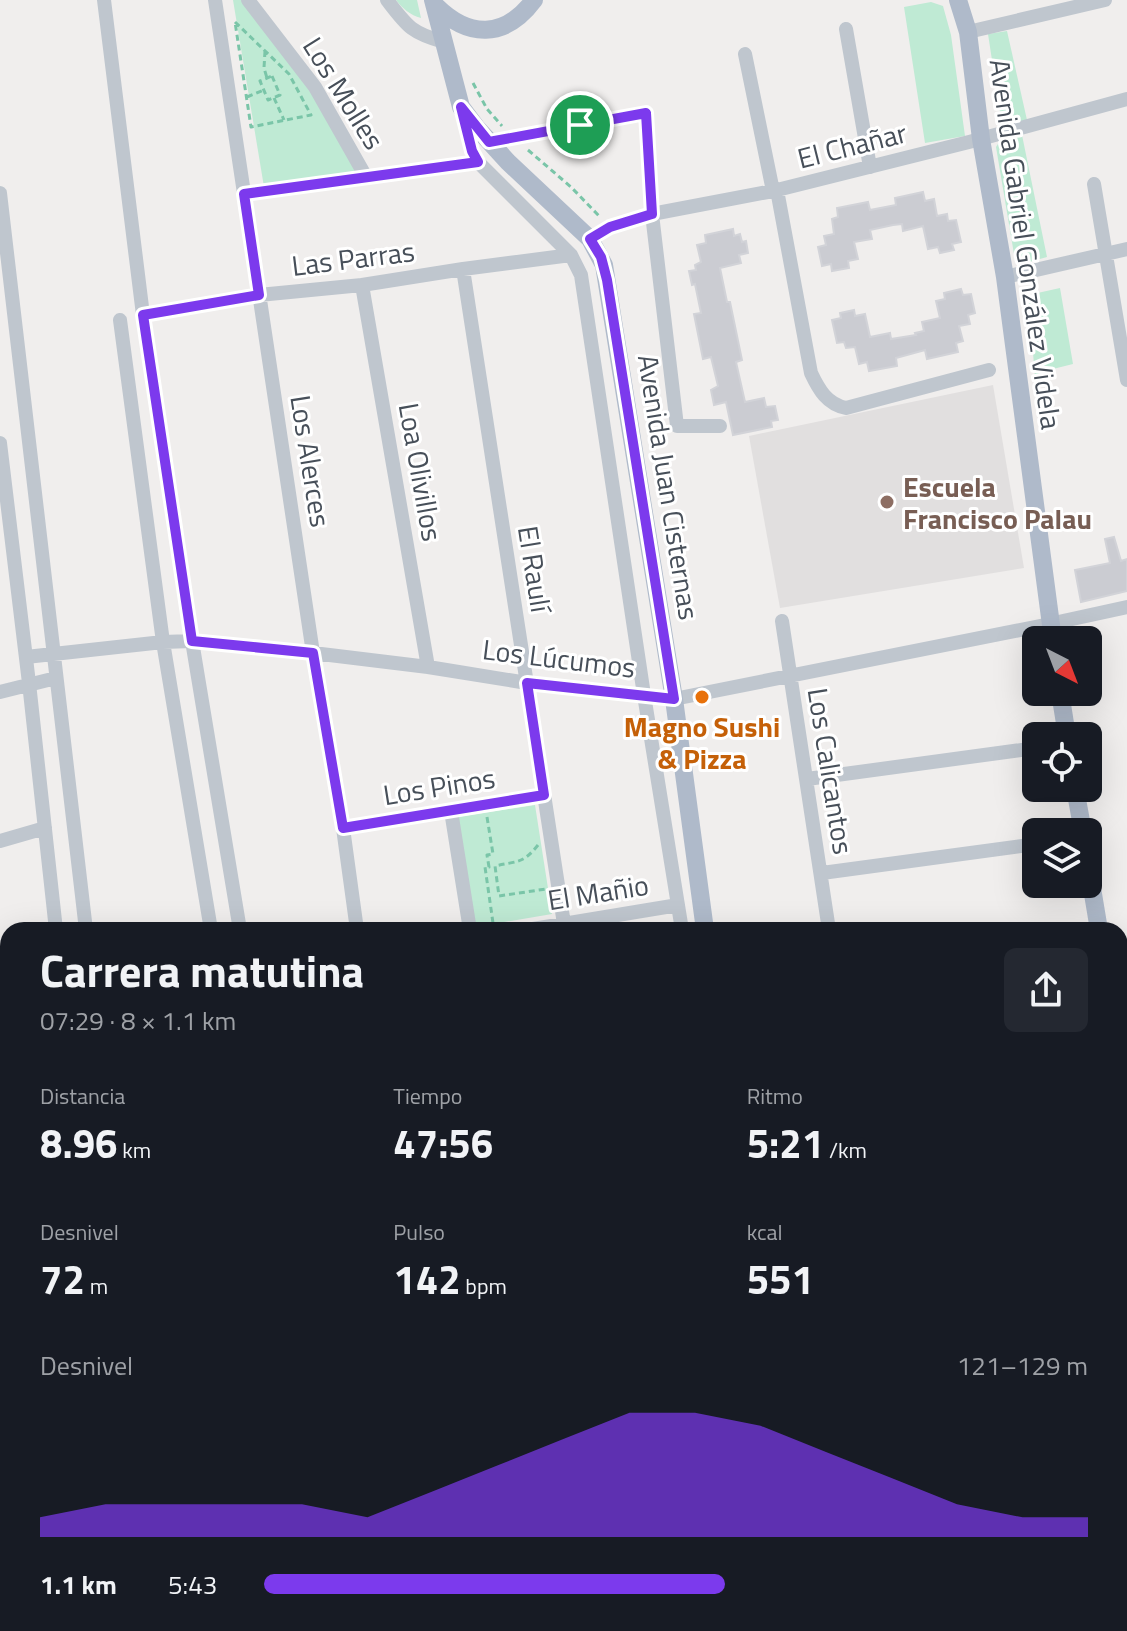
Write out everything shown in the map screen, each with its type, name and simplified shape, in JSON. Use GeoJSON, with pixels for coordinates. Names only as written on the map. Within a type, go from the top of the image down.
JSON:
{"type":"FeatureCollection","features":[{"type":"Feature","properties":{"kind":"main road"},"geometry":{"type":"LineString","coordinates":[[434,2],[458,23],[469,28],[492,30],[520,17],[534,0]]}},
{"type":"Feature","properties":{"kind":"main road","name":"Avenida Gabriel González Videla"},"geometry":{"type":"LineString","coordinates":[[958,0],[968,32],[981,139],[1005,277],[1050,626]]}},
{"type":"Feature","properties":{"kind":"main road","name":"Avenida Juan Cisternas"},"geometry":{"type":"LineString","coordinates":[[434,2],[461,107],[489,142],[590,239],[601,257],[674,699],[704,922]]}},
{"type":"Feature","properties":{"kind":"main road"},"geometry":{"type":"LineString","coordinates":[[1094,898],[1098,922]]}},
{"type":"Feature","properties":{"kind":"street"},"geometry":{"type":"LineString","coordinates":[[104,0],[143,315],[239,922]]}},
{"type":"Feature","properties":{"kind":"street","name":"Los Alerces"},"geometry":{"type":"LineString","coordinates":[[215,0],[356,922]]}},
{"type":"Feature","properties":{"kind":"street","name":"Los Molles"},"geometry":{"type":"LineString","coordinates":[[248,0],[315,87],[366,177]]}},
{"type":"Feature","properties":{"kind":"street"},"geometry":{"type":"LineString","coordinates":[[387,0],[416,33],[444,42]]}},
{"type":"Feature","properties":{"kind":"street"},"geometry":{"type":"LineString","coordinates":[[968,32],[1105,0]]}},
{"type":"Feature","properties":{"kind":"street"},"geometry":{"type":"LineString","coordinates":[[846,29],[870,167]]}},
{"type":"Feature","properties":{"kind":"street"},"geometry":{"type":"LineString","coordinates":[[745,54],[811,373],[818,389],[835,406],[846,408],[989,370]]}},
{"type":"Feature","properties":{"kind":"street","name":"El Chañar"},"geometry":{"type":"LineString","coordinates":[[590,239],[610,227],[652,214],[775,191],[1127,99]]}},
{"type":"Feature","properties":{"kind":"street","name":"Avenida Juan Cisternas"},"geometry":{"type":"LineString","coordinates":[[461,107],[472,151],[478,162],[571,255],[581,275],[681,922]]}},
{"type":"Feature","properties":{"kind":"street"},"geometry":{"type":"LineString","coordinates":[[489,142],[646,113],[652,214],[677,426],[720,426]]}},
{"type":"Feature","properties":{"kind":"street"},"geometry":{"type":"LineString","coordinates":[[244,194],[478,162]]}},
{"type":"Feature","properties":{"kind":"street"},"geometry":{"type":"LineString","coordinates":[[1094,184],[1127,380]]}},
{"type":"Feature","properties":{"kind":"street"},"geometry":{"type":"LineString","coordinates":[[0,193],[85,922]]}},
{"type":"Feature","properties":{"kind":"street"},"geometry":{"type":"LineString","coordinates":[[1005,277],[1127,249]]}},
{"type":"Feature","properties":{"kind":"street","name":"Las Parras"},"geometry":{"type":"LineString","coordinates":[[143,315],[259,295],[362,285],[571,255]]}},
{"type":"Feature","properties":{"kind":"street","name":"El Raulí"},"geometry":{"type":"LineString","coordinates":[[463,269],[564,922]]}},
{"type":"Feature","properties":{"kind":"street","name":"Loa Olivillos"},"geometry":{"type":"LineString","coordinates":[[362,285],[428,667]]}},
{"type":"Feature","properties":{"kind":"street"},"geometry":{"type":"LineString","coordinates":[[120,320],[163,642],[210,922]]}},
{"type":"Feature","properties":{"kind":"street"},"geometry":{"type":"LineString","coordinates":[[0,443],[55,922]]}},
{"type":"Feature","properties":{"kind":"street","name":"Los Lúcumos"},"geometry":{"type":"LineString","coordinates":[[1069,626],[1127,607]]}},
{"type":"Feature","properties":{"kind":"street","name":"Los Calicantos"},"geometry":{"type":"LineString","coordinates":[[782,621],[828,922]]}},
{"type":"Feature","properties":{"kind":"street","name":"Los Lúcumos"},"geometry":{"type":"LineString","coordinates":[[26,657],[192,641],[313,653],[527,683],[674,699],[789,675],[1022,637]]}},
{"type":"Feature","properties":{"kind":"street"},"geometry":{"type":"LineString","coordinates":[[0,692],[56,678]]}},
{"type":"Feature","properties":{"kind":"street"},"geometry":{"type":"LineString","coordinates":[[807,779],[1022,750]]}},
{"type":"Feature","properties":{"kind":"street","name":"Los Pinos"},"geometry":{"type":"LineString","coordinates":[[343,828],[544,795]]}},
{"type":"Feature","properties":{"kind":"street"},"geometry":{"type":"LineString","coordinates":[[451,811],[469,922]]}},
{"type":"Feature","properties":{"kind":"street"},"geometry":{"type":"LineString","coordinates":[[0,841],[45,828]]}},
{"type":"Feature","properties":{"kind":"street"},"geometry":{"type":"LineString","coordinates":[[822,873],[1022,846]]}},
{"type":"Feature","properties":{"kind":"street","name":"El Mañio"},"geometry":{"type":"LineString","coordinates":[[576,922],[678,905]]}},
{"type":"Feature","properties":{"kind":"path"},"geometry":{"type":"LineString","coordinates":[[235,22],[289,74],[311,115],[251,127],[247,97],[235,22]]}},
{"type":"Feature","properties":{"kind":"path"},"geometry":{"type":"LineString","coordinates":[[265,51],[267,78]]}},
{"type":"Feature","properties":{"kind":"path"},"geometry":{"type":"LineString","coordinates":[[272,76],[280,95],[268,100],[260,81],[267,78],[272,76]]}},
{"type":"Feature","properties":{"kind":"path"},"geometry":{"type":"LineString","coordinates":[[247,97],[264,90]]}},
{"type":"Feature","properties":{"kind":"path"},"geometry":{"type":"LineString","coordinates":[[274,98],[284,120]]}},
{"type":"Feature","properties":{"kind":"path"},"geometry":{"type":"LineString","coordinates":[[485,805],[493,854],[487,855],[489,867],[485,867],[493,922]]}},
{"type":"Feature","properties":{"kind":"path"},"geometry":{"type":"LineString","coordinates":[[549,829],[528,858],[495,866],[496,877],[499,896],[558,888]]}},
{"type":"Feature","properties":{"kind":"path"},"geometry":{"type":"LineString","coordinates":[[487,878],[496,877]]}},
{"type":"Feature","properties":{"kind":"shaded area","name":"Escuela Francisco Palau"},"geometry":{"type":"Polygon","coordinates":[[[993,385],[1024,568],[780,608],[749,436],[993,385]]]}},
{"type":"Feature","properties":{"kind":"green space"},"geometry":{"type":"Polygon","coordinates":[[[233,0],[244,0],[322,93],[361,170],[264,187],[233,0]]]}},
{"type":"Feature","properties":{"kind":"green space"},"geometry":{"type":"Polygon","coordinates":[[[396,0],[417,0],[421,18],[407,11],[396,0]]]}},
{"type":"Feature","properties":{"kind":"green space"},"geometry":{"type":"Polygon","coordinates":[[[931,2],[943,6],[951,35],[965,136],[925,143],[904,7],[931,2]]]}},
{"type":"Feature","properties":{"kind":"green space"},"geometry":{"type":"Polygon","coordinates":[[[1007,31],[1027,120],[1007,126],[1001,119],[988,34],[1007,31]]]}},
{"type":"Feature","properties":{"kind":"green space"},"geometry":{"type":"Polygon","coordinates":[[[1022,135],[1047,257],[1022,264],[1015,260],[996,147],[1001,139],[1022,135]]]}},
{"type":"Feature","properties":{"kind":"green space"},"geometry":{"type":"Polygon","coordinates":[[[1060,288],[1073,364],[1049,370],[1049,375],[1035,378],[1029,301],[1033,294],[1060,288]]]}},
{"type":"Feature","properties":{"kind":"green space"},"geometry":{"type":"Polygon","coordinates":[[[535,805],[552,914],[505,922],[474,922],[457,817],[535,805]]]}},
{"type":"Feature","properties":{"kind":"building"},"geometry":{"type":"Polygon","coordinates":[[[923,192],[925,201],[934,199],[937,216],[947,214],[948,221],[956,220],[961,242],[952,244],[954,250],[940,253],[938,247],[928,249],[923,226],[903,231],[902,224],[893,225],[870,230],[872,239],[854,242],[858,259],[848,261],[849,268],[832,271],[831,264],[822,266],[818,247],[826,245],[824,236],[834,234],[832,219],[838,217],[837,208],[868,202],[870,210],[896,205],[895,198],[923,192]]]}},
{"type":"Feature","properties":{"kind":"building"},"geometry":{"type":"Polygon","coordinates":[[[733,229],[734,236],[740,234],[742,242],[746,241],[748,253],[739,255],[741,263],[720,268],[742,360],[736,362],[745,402],[764,398],[766,407],[775,406],[778,420],[771,421],[772,427],[733,435],[726,402],[714,405],[711,390],[718,386],[711,357],[703,359],[694,314],[701,313],[689,271],[696,270],[695,265],[701,262],[697,245],[706,243],[705,235],[733,229]]]}},
{"type":"Feature","properties":{"kind":"building"},"geometry":{"type":"Polygon","coordinates":[[[961,289],[963,295],[971,294],[975,313],[968,315],[970,324],[959,326],[963,341],[956,343],[958,352],[927,359],[925,350],[896,358],[897,366],[869,371],[867,362],[859,364],[855,347],[846,348],[844,342],[837,343],[832,320],[841,318],[840,313],[854,310],[855,316],[865,314],[870,337],[890,333],[891,339],[916,335],[924,331],[922,322],[940,318],[936,301],[945,299],[944,293],[961,289]]]}},
{"type":"Feature","properties":{"kind":"building"},"geometry":{"type":"Polygon","coordinates":[[[1114,537],[1121,561],[1127,559],[1127,591],[1081,602],[1075,570],[1110,563],[1105,539],[1114,537]]]}},
{"type":"Feature","properties":{"kind":"place","name":"Escuela Francisco Palau"},"geometry":{"type":"Point","coordinates":[887,502]}},
{"type":"Feature","properties":{"kind":"place","name":"Magno Sushi & Pizza"},"geometry":{"type":"Point","coordinates":[702,697]}},
{"type":"Feature","properties":{"kind":"route"},"geometry":{"type":"LineString","coordinates":[[461,107],[489,142],[580,125],[646,113],[652,214],[610,227],[590,239],[601,257],[607,280],[674,699],[527,683],[544,795],[343,828],[313,653],[192,641],[143,315],[259,295],[244,194],[478,162],[472,151],[461,107]]}}]}
